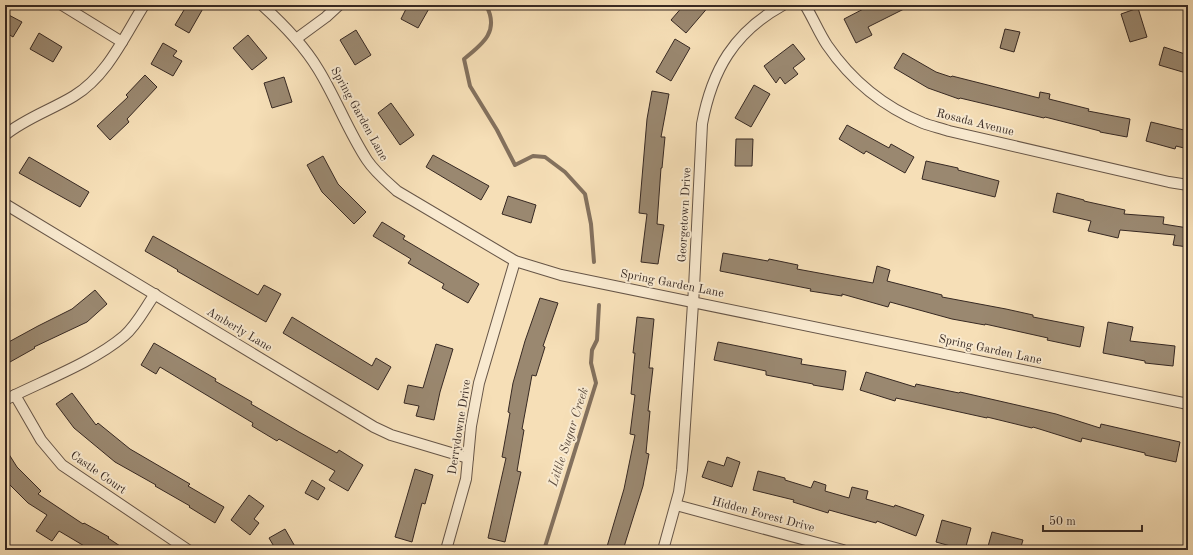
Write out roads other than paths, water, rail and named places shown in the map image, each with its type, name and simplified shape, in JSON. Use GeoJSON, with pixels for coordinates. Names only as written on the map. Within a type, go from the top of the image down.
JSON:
{"type":"FeatureCollection","features":[{"type":"Feature","properties":{"kind":"street"},"geometry":{"type":"LineString","coordinates":[[62,5],[122,42]]}},
{"type":"Feature","properties":{"kind":"street"},"geometry":{"type":"LineString","coordinates":[[5,135],[22,123],[74,96],[92,82],[106,66],[144,5]]}},
{"type":"Feature","properties":{"kind":"street","name":"Spring Garden Lane"},"geometry":{"type":"LineString","coordinates":[[262,5],[280,21],[296,39],[318,69],[367,160],[380,177],[396,190],[515,261],[561,275],[1188,404]]}},
{"type":"Feature","properties":{"kind":"street"},"geometry":{"type":"LineString","coordinates":[[296,39],[326,17],[339,5]]}},
{"type":"Feature","properties":{"kind":"street","name":"Georgetown Drive"},"geometry":{"type":"LineString","coordinates":[[663,550],[676,505],[685,442],[702,124],[707,100],[720,67],[733,48],[748,30],[768,14],[783,5]]}},
{"type":"Feature","properties":{"kind":"street","name":"Rosada Avenue"},"geometry":{"type":"LineString","coordinates":[[806,5],[826,44],[841,64],[860,84],[887,105],[923,123],[1169,182],[1188,185]]}},
{"type":"Feature","properties":{"kind":"street","name":"Amberly Lane"},"geometry":{"type":"LineString","coordinates":[[5,204],[374,427],[391,435],[468,458]]}},
{"type":"Feature","properties":{"kind":"street","name":"Derrydowne Drive"},"geometry":{"type":"LineString","coordinates":[[446,550],[464,486],[471,426],[479,383],[515,261]]}},
{"type":"Feature","properties":{"kind":"street"},"geometry":{"type":"LineString","coordinates":[[5,400],[107,348],[124,335],[136,322],[155,294]]}},
{"type":"Feature","properties":{"kind":"street","name":"Castle Court"},"geometry":{"type":"LineString","coordinates":[[15,395],[41,440],[62,464],[188,550]]}},
{"type":"Feature","properties":{"kind":"street","name":"Hidden Forest Drive"},"geometry":{"type":"LineString","coordinates":[[676,505],[843,550]]}},
{"type":"Feature","properties":{"kind":"waterway","name":"Little Sugar Creek"},"geometry":{"type":"LineString","coordinates":[[486,5],[490,14],[490,30],[483,42],[464,59],[470,86],[497,130],[515,165],[533,156],[545,157],[565,172],[585,194],[591,224],[594,262]]}},
{"type":"Feature","properties":{"kind":"waterway","name":"Little Sugar Creek"},"geometry":{"type":"LineString","coordinates":[[544,550],[596,383],[591,363],[592,350],[597,340],[599,305]]}}]}
